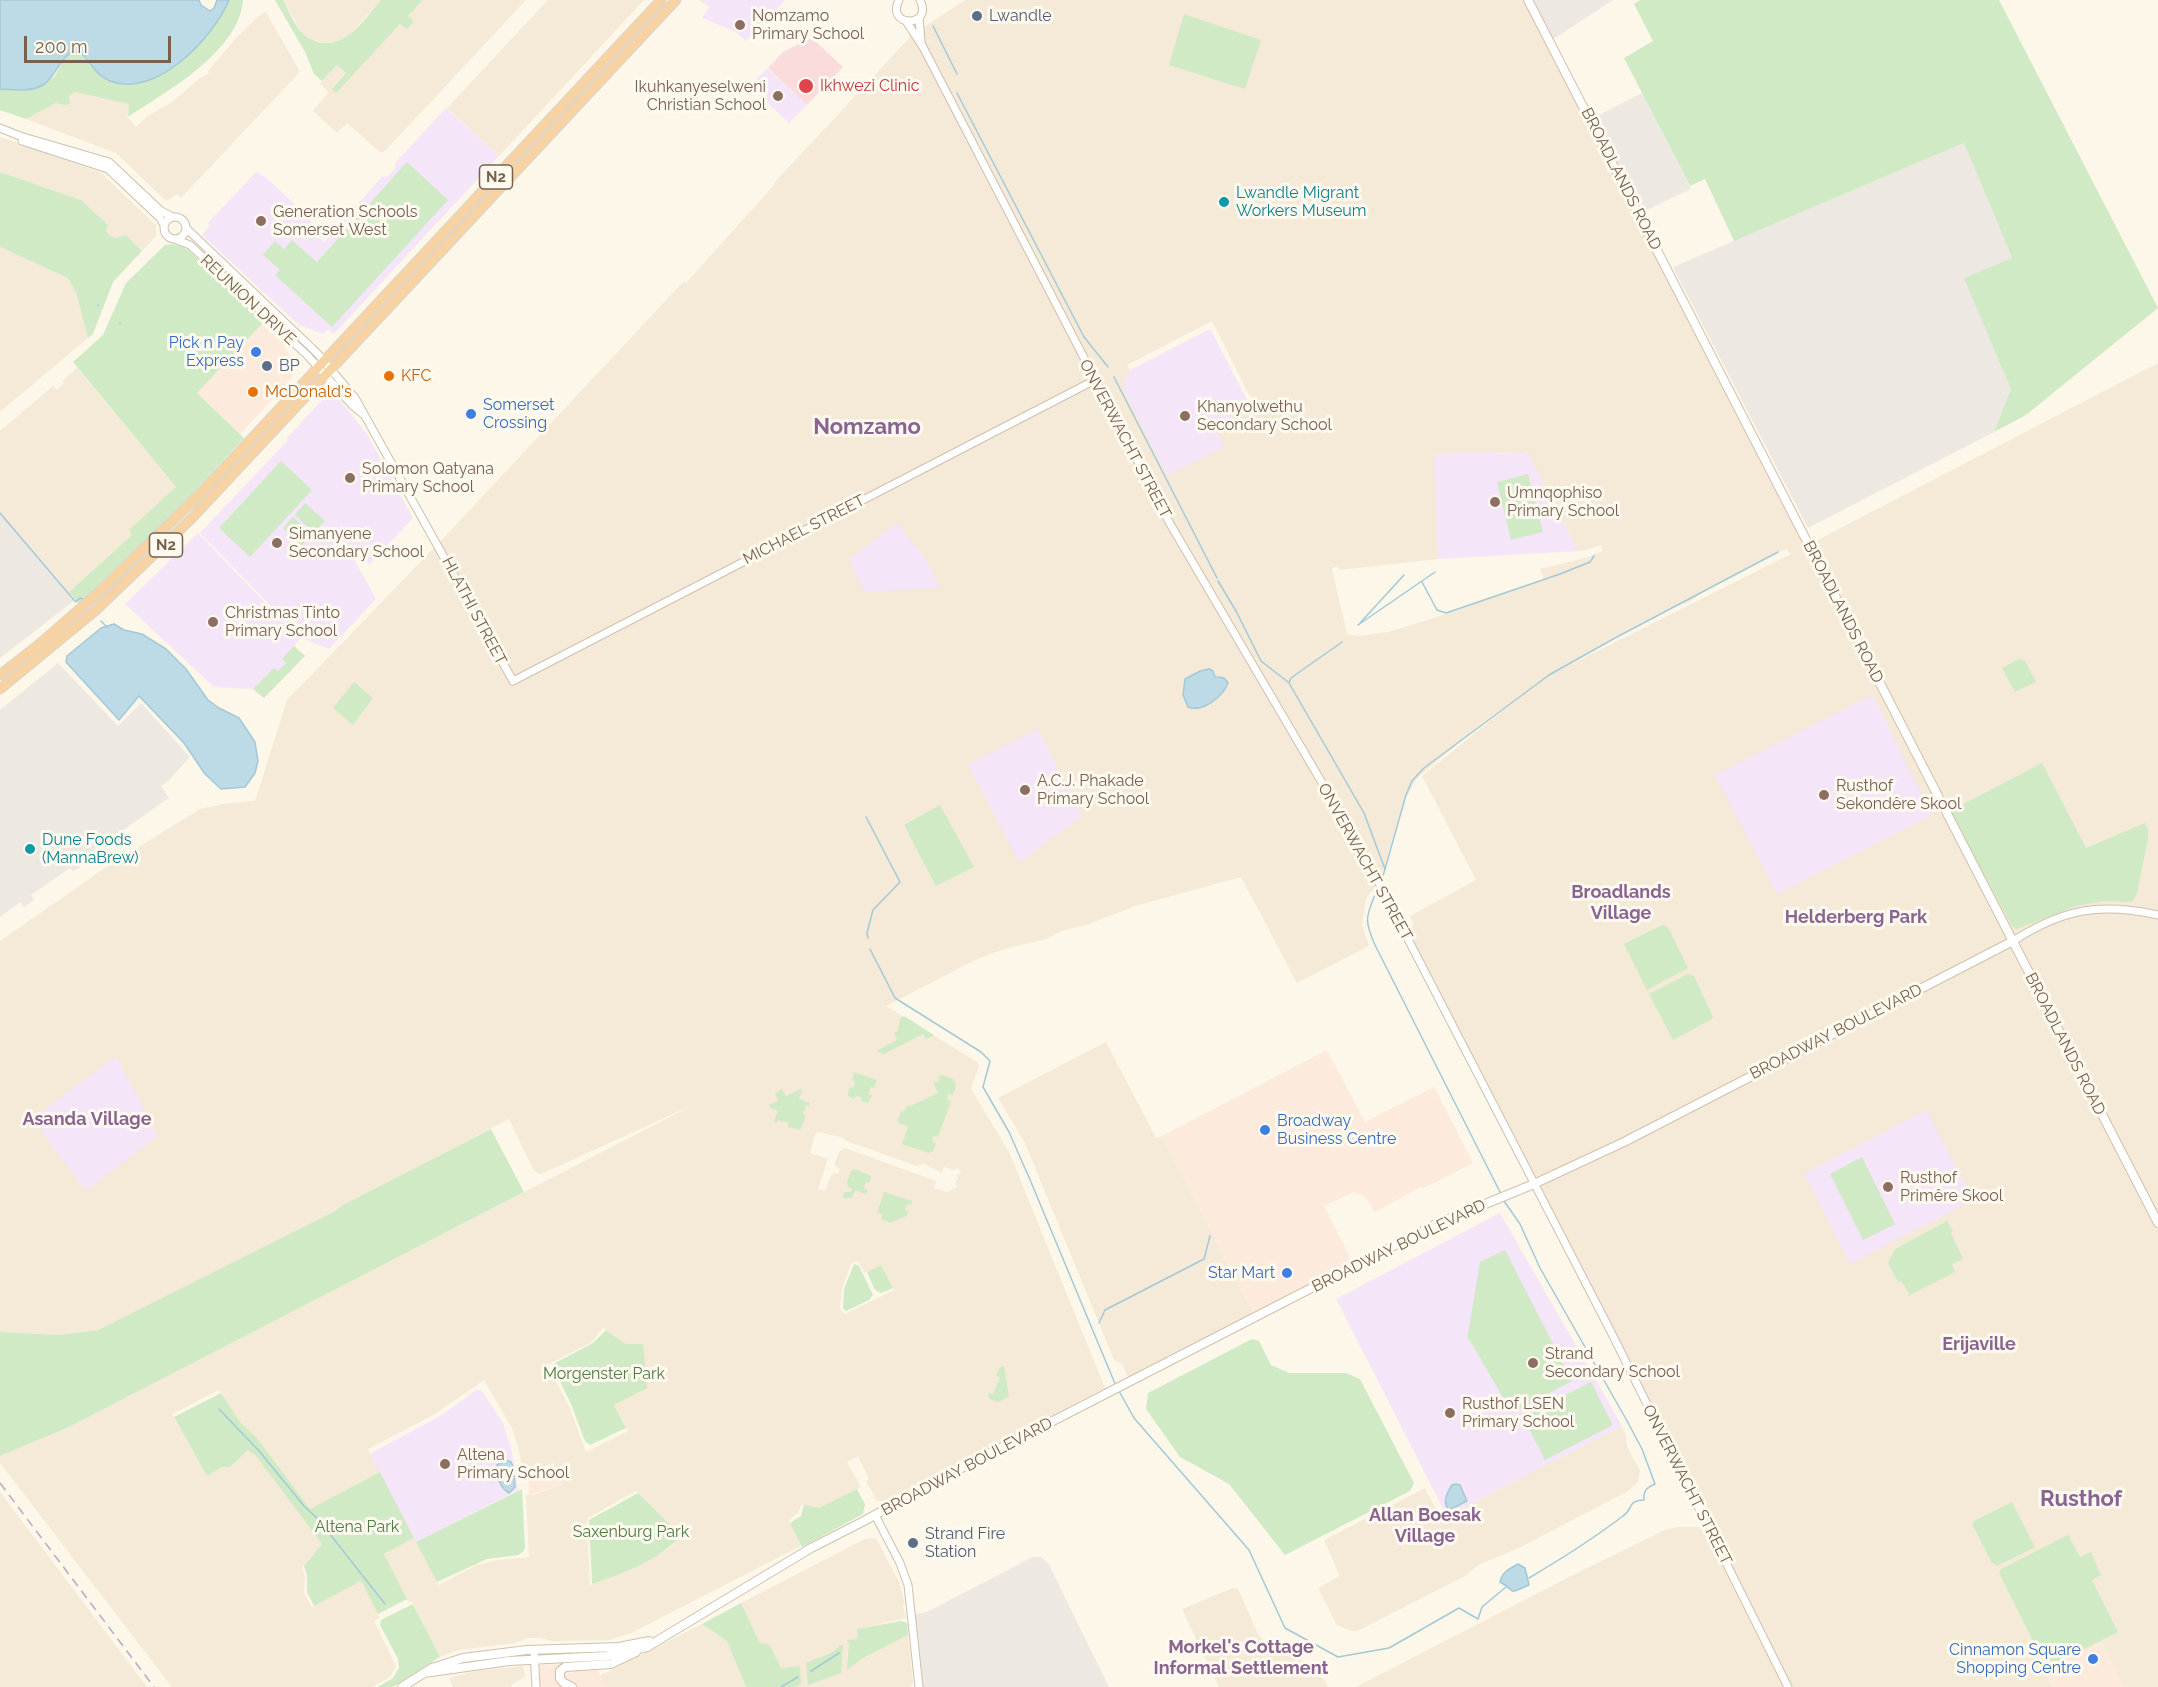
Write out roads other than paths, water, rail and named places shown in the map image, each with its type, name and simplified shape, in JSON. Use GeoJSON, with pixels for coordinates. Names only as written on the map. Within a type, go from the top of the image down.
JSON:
{"type":"FeatureCollection","features":[{"type":"Feature","properties":{"kind":"highway","name":"N2"},"geometry":{"type":"LineString","coordinates":[[0,675],[89,601],[165,530],[661,0]]}},
{"type":"Feature","properties":{"kind":"highway","name":"N2"},"geometry":{"type":"LineString","coordinates":[[0,689],[78,626],[161,549],[676,0]]}},
{"type":"Feature","properties":{"kind":"main road","name":"BROADLANDS ROAD"},"geometry":{"type":"LineString","coordinates":[[1528,0],[2158,1223]]}},
{"type":"Feature","properties":{"kind":"main road","name":"BROADWAY BOULEVARD"},"geometry":{"type":"LineString","coordinates":[[424,1673],[534,1659],[607,1656],[642,1648],[811,1548],[944,1477],[1434,1226],[1534,1184],[1624,1142],[2013,941]]}},
{"type":"Feature","properties":{"kind":"main road","name":"BROADWAY BOULEVARD"},"geometry":{"type":"LineString","coordinates":[[402,1687],[432,1668],[463,1658],[534,1650],[619,1647],[659,1638]]}},
{"type":"Feature","properties":{"kind":"main road"},"geometry":{"type":"LineString","coordinates":[[572,1687],[564,1683],[559,1676],[560,1671],[566,1666],[611,1664],[619,1662],[642,1648]]}},
{"type":"Feature","properties":{"kind":"street","name":"ONVERWACHT STREET"},"geometry":{"type":"LineString","coordinates":[[920,0],[923,9],[918,18],[923,47]]}},
{"type":"Feature","properties":{"kind":"street","name":"ONVERWACHT STREET"},"geometry":{"type":"LineString","coordinates":[[897,2],[898,16],[906,21],[923,47],[1177,536],[1365,856],[1610,1330],[1788,1687]]}},
{"type":"Feature","properties":{"kind":"street"},"geometry":{"type":"LineString","coordinates":[[906,21],[918,18]]}},
{"type":"Feature","properties":{"kind":"street"},"geometry":{"type":"LineString","coordinates":[[0,128],[109,162],[161,211],[181,219],[186,228],[183,235],[174,239],[166,234],[164,225],[157,215],[108,169],[0,133]]}},
{"type":"Feature","properties":{"kind":"street"},"geometry":{"type":"LineString","coordinates":[[164,225],[173,217]]}},
{"type":"Feature","properties":{"kind":"street","name":"REUNION DRIVE"},"geometry":{"type":"LineString","coordinates":[[186,228],[321,364]]}},
{"type":"Feature","properties":{"kind":"street","name":"REUNION DRIVE"},"geometry":{"type":"LineString","coordinates":[[174,239],[190,246],[321,364]]}},
{"type":"Feature","properties":{"kind":"street","name":"HLATHI STREET"},"geometry":{"type":"LineString","coordinates":[[321,364],[355,398],[513,681]]}},
{"type":"Feature","properties":{"kind":"street","name":"MICHAEL STREET"},"geometry":{"type":"LineString","coordinates":[[513,681],[1095,380]]}},
{"type":"Feature","properties":{"kind":"street","name":"BROADWAY BOULEVARD"},"geometry":{"type":"LineString","coordinates":[[2013,941],[2051,921],[2086,910],[2121,908],[2158,915]]}},
{"type":"Feature","properties":{"kind":"street"},"geometry":{"type":"LineString","coordinates":[[875,1515],[900,1563],[908,1585],[920,1687]]}},
{"type":"Feature","properties":{"kind":"street"},"geometry":{"type":"LineString","coordinates":[[534,1650],[536,1687]]}},
{"type":"Feature","properties":{"kind":"water"},"geometry":{"type":"Polygon","coordinates":[[[0,0],[199,0],[201,5],[210,11],[217,0],[229,0],[210,31],[181,62],[146,81],[128,84],[110,81],[97,72],[80,52],[74,52],[64,58],[43,85],[28,90],[17,90],[0,89],[0,0]]]}},
{"type":"Feature","properties":{"kind":"water"},"geometry":{"type":"Polygon","coordinates":[[[114,624],[124,630],[142,634],[166,649],[186,669],[208,700],[239,718],[255,742],[258,761],[255,773],[245,787],[221,789],[205,774],[184,743],[139,696],[119,720],[66,662],[67,656],[101,628],[114,624]]]}},
{"type":"Feature","properties":{"kind":"water"},"geometry":{"type":"Polygon","coordinates":[[[1209,669],[1213,671],[1215,677],[1221,677],[1228,683],[1212,702],[1200,708],[1188,707],[1183,695],[1185,679],[1209,669]]]}},
{"type":"Feature","properties":{"kind":"water"},"geometry":{"type":"Polygon","coordinates":[[[506,1460],[513,1466],[515,1487],[509,1493],[499,1481],[497,1472],[497,1465],[506,1460]]]}},
{"type":"Feature","properties":{"kind":"water"},"geometry":{"type":"Polygon","coordinates":[[[1452,1485],[1460,1485],[1467,1501],[1449,1510],[1446,1498],[1452,1485]]]}},
{"type":"Feature","properties":{"kind":"water"},"geometry":{"type":"Polygon","coordinates":[[[1518,1564],[1525,1568],[1529,1585],[1513,1591],[1500,1582],[1504,1573],[1518,1564]]]}},
{"type":"Feature","properties":{"kind":"waterway"},"geometry":{"type":"LineString","coordinates":[[933,26],[957,74]]}},
{"type":"Feature","properties":{"kind":"waterway"},"geometry":{"type":"LineString","coordinates":[[957,93],[1084,337],[1108,367]]}},
{"type":"Feature","properties":{"kind":"waterway"},"geometry":{"type":"LineString","coordinates":[[1114,377],[1217,578]]}},
{"type":"Feature","properties":{"kind":"waterway"},"geometry":{"type":"LineString","coordinates":[[0,513],[74,600],[76,602],[80,598],[83,599]]}},
{"type":"Feature","properties":{"kind":"waterway"},"geometry":{"type":"LineString","coordinates":[[1383,876],[1406,795],[1412,781],[1424,768],[1549,675],[1778,552]]}},
{"type":"Feature","properties":{"kind":"waterway"},"geometry":{"type":"LineString","coordinates":[[1422,582],[1437,610],[1446,613],[1560,574],[1590,562],[1594,556]]}},
{"type":"Feature","properties":{"kind":"waterway"},"geometry":{"type":"LineString","coordinates":[[1358,625],[1435,572]]}},
{"type":"Feature","properties":{"kind":"waterway"},"geometry":{"type":"LineString","coordinates":[[1360,623],[1404,575]]}},
{"type":"Feature","properties":{"kind":"waterway"},"geometry":{"type":"LineString","coordinates":[[1218,581],[1261,661],[1288,682]]}},
{"type":"Feature","properties":{"kind":"waterway"},"geometry":{"type":"LineString","coordinates":[[101,621],[107,627]]}},
{"type":"Feature","properties":{"kind":"waterway"},"geometry":{"type":"LineString","coordinates":[[1342,642],[1291,678],[1289,683],[1364,813],[1385,869]]}},
{"type":"Feature","properties":{"kind":"waterway"},"geometry":{"type":"LineString","coordinates":[[866,817],[900,882],[873,910],[867,933],[868,938]]}},
{"type":"Feature","properties":{"kind":"waterway"},"geometry":{"type":"LineString","coordinates":[[1375,895],[1369,909],[1369,931],[1501,1194]]}},
{"type":"Feature","properties":{"kind":"waterway"},"geometry":{"type":"LineString","coordinates":[[870,949],[895,998],[981,1052],[990,1061],[983,1087],[1009,1132],[1116,1386]]}},
{"type":"Feature","properties":{"kind":"waterway"},"geometry":{"type":"LineString","coordinates":[[1504,1201],[1520,1224],[1540,1268],[1626,1419],[1642,1449],[1655,1484],[1646,1490],[1644,1500],[1632,1504],[1626,1513],[1612,1524],[1529,1578]]}},
{"type":"Feature","properties":{"kind":"waterway"},"geometry":{"type":"LineString","coordinates":[[1099,1323],[1105,1310],[1204,1259],[1210,1236]]}},
{"type":"Feature","properties":{"kind":"waterway"},"geometry":{"type":"LineString","coordinates":[[1119,1391],[1134,1418],[1249,1550],[1285,1628],[1338,1657],[1389,1648],[1459,1608],[1478,1619],[1482,1607],[1506,1587]]}},
{"type":"Feature","properties":{"kind":"waterway"},"geometry":{"type":"LineString","coordinates":[[219,1409],[318,1519],[385,1604]]}},
{"type":"Feature","properties":{"kind":"waterway"},"geometry":{"type":"LineString","coordinates":[[811,1671],[839,1653]]}},
{"type":"Feature","properties":{"kind":"waterway"},"geometry":{"type":"LineString","coordinates":[[781,1687],[798,1677]]}},
{"type":"Feature","properties":{"kind":"railway"},"geometry":{"type":"LineString","coordinates":[[0,1483],[154,1687]]}},
{"type":"Feature","properties":{"kind":"place","name":"Lwandle"},"geometry":{"type":"Point","coordinates":[977,16]}},
{"type":"Feature","properties":{"kind":"place","name":"Nomzamo Primary School"},"geometry":{"type":"Point","coordinates":[740,25]}},
{"type":"Feature","properties":{"kind":"place","name":"Ikhwezi Clinic"},"geometry":{"type":"Point","coordinates":[806,86]}},
{"type":"Feature","properties":{"kind":"place","name":"Ikuhkanyeselweni Christian School"},"geometry":{"type":"Point","coordinates":[778,96]}},
{"type":"Feature","properties":{"kind":"place","name":"Lwandle Migrant Workers Museum"},"geometry":{"type":"Point","coordinates":[1224,202]}},
{"type":"Feature","properties":{"kind":"place","name":"Generation Schools Somerset West"},"geometry":{"type":"Point","coordinates":[261,221]}},
{"type":"Feature","properties":{"kind":"place","name":"Pick n Pay Express"},"geometry":{"type":"Point","coordinates":[256,352]}},
{"type":"Feature","properties":{"kind":"place","name":"BP"},"geometry":{"type":"Point","coordinates":[267,366]}},
{"type":"Feature","properties":{"kind":"place","name":"KFC"},"geometry":{"type":"Point","coordinates":[389,376]}},
{"type":"Feature","properties":{"kind":"place","name":"McDonald's"},"geometry":{"type":"Point","coordinates":[253,392]}},
{"type":"Feature","properties":{"kind":"place","name":"Somerset Crossing"},"geometry":{"type":"Point","coordinates":[471,414]}},
{"type":"Feature","properties":{"kind":"place","name":"Khanyolwethu Secondary School"},"geometry":{"type":"Point","coordinates":[1185,416]}},
{"type":"Feature","properties":{"kind":"place","name":"Solomon Qatyana Primary School"},"geometry":{"type":"Point","coordinates":[350,478]}},
{"type":"Feature","properties":{"kind":"place","name":"Umnqophiso Primary School"},"geometry":{"type":"Point","coordinates":[1495,502]}},
{"type":"Feature","properties":{"kind":"place","name":"Simanyene Secondary School"},"geometry":{"type":"Point","coordinates":[277,543]}},
{"type":"Feature","properties":{"kind":"place","name":"Christmas Tinto Primary School"},"geometry":{"type":"Point","coordinates":[213,622]}},
{"type":"Feature","properties":{"kind":"place","name":"A.C.J. Phakade Primary School"},"geometry":{"type":"Point","coordinates":[1025,790]}},
{"type":"Feature","properties":{"kind":"place","name":"Rusthof Sekondêre Skool"},"geometry":{"type":"Point","coordinates":[1824,795]}},
{"type":"Feature","properties":{"kind":"place","name":"Dune Foods (MannaBrew)"},"geometry":{"type":"Point","coordinates":[30,849]}},
{"type":"Feature","properties":{"kind":"place","name":"Broadway Business Centre"},"geometry":{"type":"Point","coordinates":[1265,1130]}},
{"type":"Feature","properties":{"kind":"place","name":"Rusthof Primêre Skool"},"geometry":{"type":"Point","coordinates":[1888,1187]}},
{"type":"Feature","properties":{"kind":"place","name":"Star Mart"},"geometry":{"type":"Point","coordinates":[1287,1273]}},
{"type":"Feature","properties":{"kind":"place","name":"Strand Secondary School"},"geometry":{"type":"Point","coordinates":[1533,1363]}},
{"type":"Feature","properties":{"kind":"place","name":"Rusthof LSEN Primary School"},"geometry":{"type":"Point","coordinates":[1450,1413]}},
{"type":"Feature","properties":{"kind":"place","name":"Altena Primary School"},"geometry":{"type":"Point","coordinates":[445,1464]}},
{"type":"Feature","properties":{"kind":"place","name":"Strand Fire Station"},"geometry":{"type":"Point","coordinates":[913,1543]}},
{"type":"Feature","properties":{"kind":"place","name":"Cinnamon Square Shopping Centre"},"geometry":{"type":"Point","coordinates":[2093,1659]}},
{"type":"Feature","properties":{"kind":"district","name":"Nomzamo"},"geometry":{"type":"Point","coordinates":[867,427]}},
{"type":"Feature","properties":{"kind":"district","name":"Broadlands Village"},"geometry":{"type":"Point","coordinates":[1621,903]}},
{"type":"Feature","properties":{"kind":"district","name":"Helderberg Park"},"geometry":{"type":"Point","coordinates":[1856,918]}},
{"type":"Feature","properties":{"kind":"district","name":"Asanda Village"},"geometry":{"type":"Point","coordinates":[87,1120]}},
{"type":"Feature","properties":{"kind":"district","name":"Erijaville"},"geometry":{"type":"Point","coordinates":[1979,1345]}},
{"type":"Feature","properties":{"kind":"district","name":"Rusthof"},"geometry":{"type":"Point","coordinates":[2081,1499]}},
{"type":"Feature","properties":{"kind":"district","name":"Allan Boesak Village"},"geometry":{"type":"Point","coordinates":[1425,1526]}},
{"type":"Feature","properties":{"kind":"district","name":"Morkel's Cottage Informal Settlement"},"geometry":{"type":"Point","coordinates":[1241,1658]}},
{"type":"Feature","properties":{"kind":"park label","name":"Morgenster Park"},"geometry":{"type":"Point","coordinates":[604,1374]}},
{"type":"Feature","properties":{"kind":"park label","name":"Altena Park"},"geometry":{"type":"Point","coordinates":[357,1527]}},
{"type":"Feature","properties":{"kind":"park label","name":"Saxenburg Park"},"geometry":{"type":"Point","coordinates":[631,1532]}}]}
